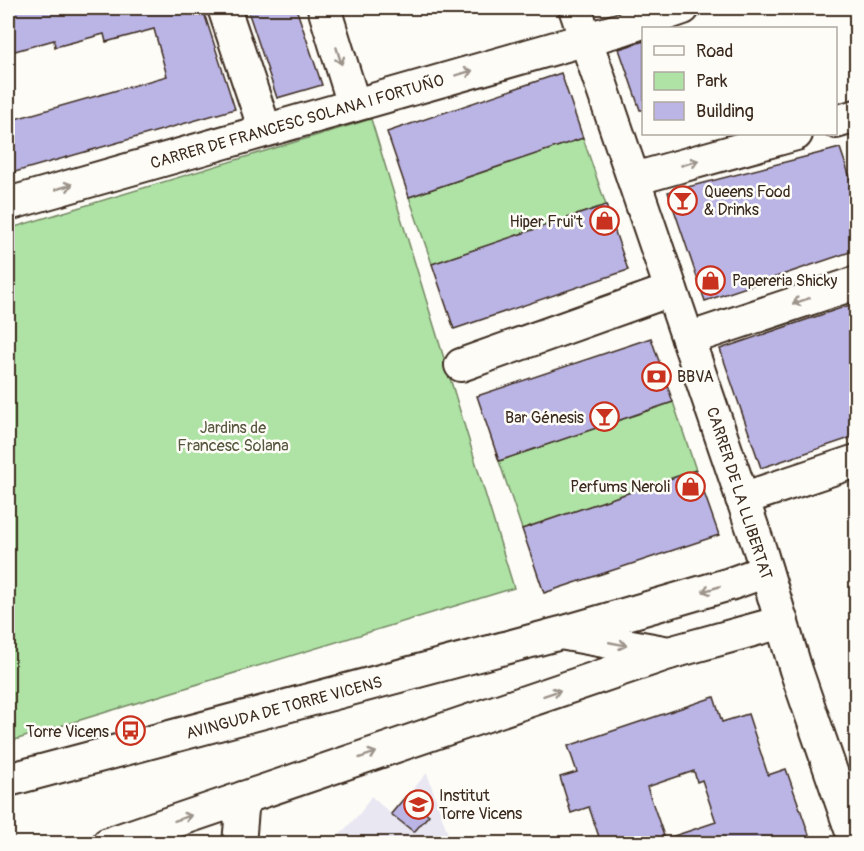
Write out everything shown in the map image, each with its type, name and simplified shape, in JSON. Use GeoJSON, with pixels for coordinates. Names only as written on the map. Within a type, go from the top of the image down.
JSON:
{"type":"FeatureCollection","features":[{"type":"Feature","properties":{"kind":"street"},"geometry":{"type":"LineString","coordinates":[[224,8],[265,130]]}},
{"type":"Feature","properties":{"kind":"street"},"geometry":{"type":"LineString","coordinates":[[324,8],[354,105]]}},
{"type":"Feature","properties":{"kind":"street","name":"CARRER DE LA LLIBERTAT"},"geometry":{"type":"LineString","coordinates":[[575,8],[856,843]]}},
{"type":"Feature","properties":{"kind":"street","name":"CARRER DE FRANCESC SOLANA I FORTUÑO"},"geometry":{"type":"LineString","coordinates":[[8,204],[586,39],[683,8]]}},
{"type":"Feature","properties":{"kind":"street"},"geometry":{"type":"LineString","coordinates":[[837,122],[856,116]]}},
{"type":"Feature","properties":{"kind":"street"},"geometry":{"type":"LineString","coordinates":[[634,179],[792,135]]}},
{"type":"Feature","properties":{"kind":"street"},"geometry":{"type":"LineString","coordinates":[[688,339],[856,283]]}},
{"type":"Feature","properties":{"kind":"street"},"geometry":{"type":"LineString","coordinates":[[461,365],[671,290]]}},
{"type":"Feature","properties":{"kind":"street"},"geometry":{"type":"LineString","coordinates":[[742,499],[856,461]]}},
{"type":"Feature","properties":{"kind":"street","name":"AVINGUDA DE TORRE VICENS"},"geometry":{"type":"LineString","coordinates":[[8,780],[561,633],[730,584],[766,571]]}},
{"type":"Feature","properties":{"kind":"street","name":"AVINGUDA DE TORRE VICENS"},"geometry":{"type":"LineString","coordinates":[[108,843],[669,653],[782,622]]}},
{"type":"Feature","properties":{"kind":"street","name":"AVINGUDA DE TORRE VICENS"},"geometry":{"type":"LineString","coordinates":[[561,633],[669,653]]}},
{"type":"Feature","properties":{"kind":"street"},"geometry":{"type":"LineString","coordinates":[[239,843],[243,798]]}},
{"type":"Feature","properties":{"kind":"shaded area","name":"Institut Torre Vicens"},"geometry":{"type":"Polygon","coordinates":[[[427,773],[451,843],[331,844],[361,812],[371,796],[391,814],[427,773]]]}},
{"type":"Feature","properties":{"kind":"green space","name":"Jardins de Francesc Solana"},"geometry":{"type":"Polygon","coordinates":[[[371,119],[514,588],[8,742],[8,229],[371,119]]]}},
{"type":"Feature","properties":{"kind":"green space"},"geometry":{"type":"Polygon","coordinates":[[[583,138],[606,205],[432,264],[409,197],[583,138]]]}},
{"type":"Feature","properties":{"kind":"green space"},"geometry":{"type":"Polygon","coordinates":[[[673,402],[696,470],[522,529],[499,461],[673,402]]]}},
{"type":"Feature","properties":{"kind":"building"},"geometry":{"type":"Polygon","coordinates":[[[8,8],[206,8],[207,15],[205,16],[235,109],[8,174],[8,121],[167,76],[154,29],[106,42],[104,34],[55,47],[54,40],[8,53],[8,8]]]}},
{"type":"Feature","properties":{"kind":"building"},"geometry":{"type":"Polygon","coordinates":[[[247,8],[296,8],[322,85],[277,98],[247,8]]]}},
{"type":"Feature","properties":{"kind":"building"},"geometry":{"type":"Polygon","coordinates":[[[642,42],[642,110],[640,110],[619,49],[642,42]]]}},
{"type":"Feature","properties":{"kind":"building"},"geometry":{"type":"Polygon","coordinates":[[[561,73],[583,138],[409,197],[387,132],[561,73]]]}},
{"type":"Feature","properties":{"kind":"building"},"geometry":{"type":"Polygon","coordinates":[[[840,148],[856,195],[856,250],[705,301],[668,192],[840,148]]]}},
{"type":"Feature","properties":{"kind":"building"},"geometry":{"type":"Polygon","coordinates":[[[606,205],[628,270],[454,329],[432,264],[606,205]]]}},
{"type":"Feature","properties":{"kind":"building"},"geometry":{"type":"Polygon","coordinates":[[[856,303],[856,436],[761,468],[720,349],[856,303]]]}},
{"type":"Feature","properties":{"kind":"building"},"geometry":{"type":"Polygon","coordinates":[[[651,338],[673,402],[499,461],[477,396],[651,338]]]}},
{"type":"Feature","properties":{"kind":"building"},"geometry":{"type":"Polygon","coordinates":[[[696,470],[719,535],[544,593],[522,529],[696,470]]]}},
{"type":"Feature","properties":{"kind":"building"},"geometry":{"type":"Polygon","coordinates":[[[714,697],[722,722],[748,714],[768,775],[786,769],[812,843],[601,843],[589,807],[571,813],[560,777],[577,772],[568,746],[714,697]],[[694,771],[647,787],[665,839],[716,822],[702,780],[697,782],[694,771]]]}},
{"type":"Feature","properties":{"kind":"building"},"geometry":{"type":"Polygon","coordinates":[[[406,796],[429,815],[414,832],[391,814],[406,796]]]}},
{"type":"Feature","properties":{"kind":"place","name":"Queens Food & Drinks"},"geometry":{"type":"Point","coordinates":[683,200]}},
{"type":"Feature","properties":{"kind":"place","name":"Hiper Frui't"},"geometry":{"type":"Point","coordinates":[604,221]}},
{"type":"Feature","properties":{"kind":"place","name":"Papereria Shicky"},"geometry":{"type":"Point","coordinates":[711,280]}},
{"type":"Feature","properties":{"kind":"place","name":"BBVA"},"geometry":{"type":"Point","coordinates":[656,376]}},
{"type":"Feature","properties":{"kind":"place","name":"Bar Génesis"},"geometry":{"type":"Point","coordinates":[605,417]}},
{"type":"Feature","properties":{"kind":"place","name":"Perfums Neroli"},"geometry":{"type":"Point","coordinates":[691,486]}},
{"type":"Feature","properties":{"kind":"place","name":"Torre Vicens"},"geometry":{"type":"Point","coordinates":[130,731]}},
{"type":"Feature","properties":{"kind":"place","name":"Institut Torre Vicens"},"geometry":{"type":"Point","coordinates":[418,804]}}]}
